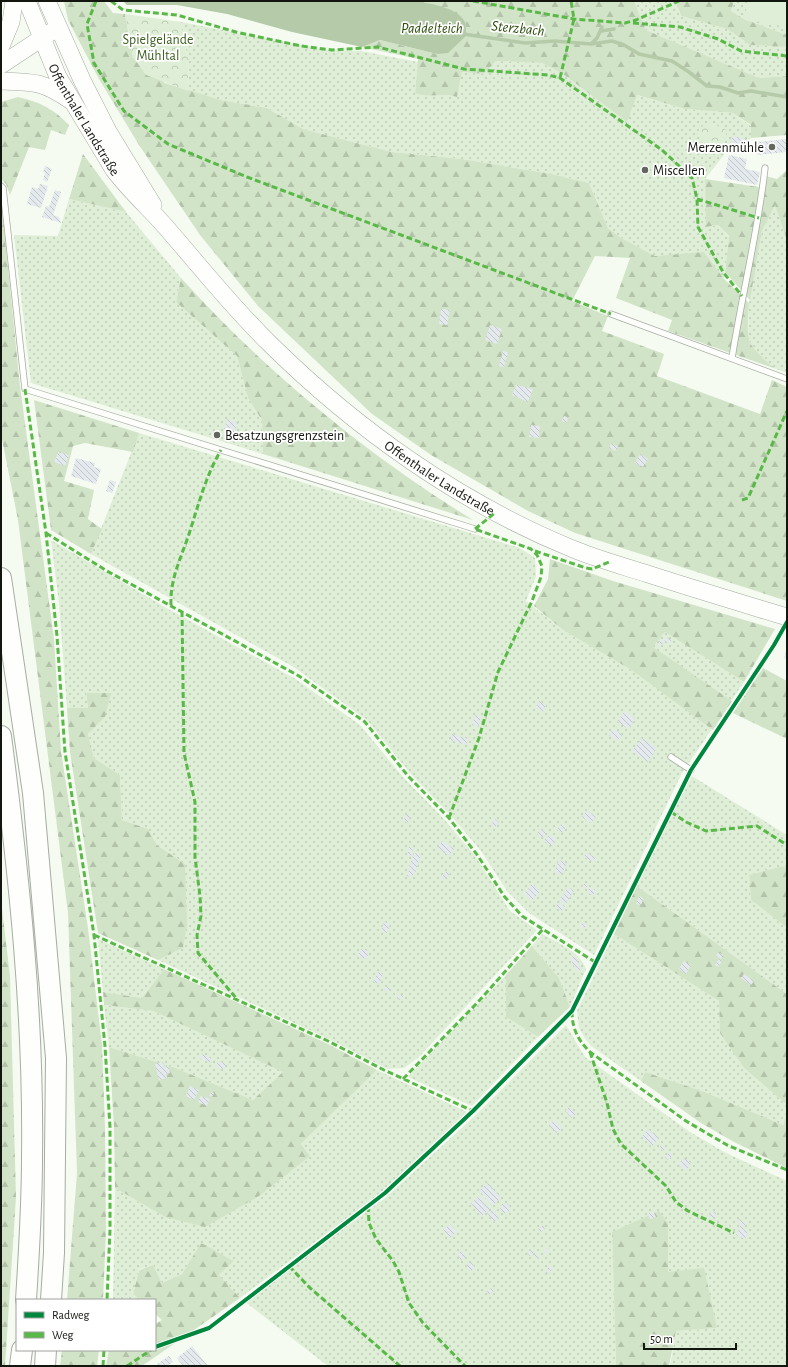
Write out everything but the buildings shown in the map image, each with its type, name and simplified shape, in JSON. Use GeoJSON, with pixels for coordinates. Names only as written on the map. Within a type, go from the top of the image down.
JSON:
{"type":"FeatureCollection","features":[{"type":"Feature","properties":{"kind":"highway"},"geometry":{"type":"LineString","coordinates":[[1,578],[33,793],[55,1050],[56,1174],[51,1299]]}},
{"type":"Feature","properties":{"kind":"highway"},"geometry":{"type":"LineString","coordinates":[[1,736],[15,854],[31,1060],[32,1158],[26,1299]]}},
{"type":"Feature","properties":{"kind":"highway"},"geometry":{"type":"LineString","coordinates":[[20,1366],[22,1351]]}},
{"type":"Feature","properties":{"kind":"highway"},"geometry":{"type":"LineString","coordinates":[[45,1366],[46,1351]]}},
{"type":"Feature","properties":{"kind":"main road"},"geometry":{"type":"LineString","coordinates":[[1,46],[11,22],[14,1]]}},
{"type":"Feature","properties":{"kind":"main road","name":"Offenthaler Landstraße"},"geometry":{"type":"LineString","coordinates":[[27,1],[41,38],[71,101],[114,170],[164,225],[206,276],[269,343],[313,384],[363,426],[431,474],[496,512],[573,549],[787,617]]}},
{"type":"Feature","properties":{"kind":"main road","name":"Offenthaler Landstraße"},"geometry":{"type":"LineString","coordinates":[[48,1],[57,27],[109,133],[143,186],[164,225]]}},
{"type":"Feature","properties":{"kind":"main road"},"geometry":{"type":"LineString","coordinates":[[1,65],[57,27]]}},
{"type":"Feature","properties":{"kind":"main road"},"geometry":{"type":"LineString","coordinates":[[1,81],[41,84],[52,88],[71,101]]}},
{"type":"Feature","properties":{"kind":"lane"},"geometry":{"type":"LineString","coordinates":[[732,358],[742,296],[757,232],[766,168]]}},
{"type":"Feature","properties":{"kind":"lane"},"geometry":{"type":"LineString","coordinates":[[1,186],[3,188],[25,389],[475,529]]}},
{"type":"Feature","properties":{"kind":"lane"},"geometry":{"type":"LineString","coordinates":[[612,314],[692,345],[732,358],[787,379]]}},
{"type":"Feature","properties":{"kind":"lane"},"geometry":{"type":"LineString","coordinates":[[671,757],[691,770]]}},
{"type":"Feature","properties":{"kind":"green space"},"geometry":{"type":"Polygon","coordinates":[[[64,1],[104,1],[113,13],[125,14],[133,57],[165,83],[221,100],[267,108],[303,129],[392,152],[462,159],[552,174],[589,183],[608,228],[620,237],[655,256],[704,252],[724,279],[749,303],[748,335],[750,341],[758,353],[776,369],[668,331],[672,320],[616,298],[630,258],[595,256],[572,301],[608,316],[602,331],[664,354],[657,376],[760,414],[772,380],[787,387],[787,601],[575,533],[528,511],[431,455],[372,414],[258,306],[200,235],[139,145],[99,79],[68,20],[64,1]]]}},
{"type":"Feature","properties":{"kind":"green space"},"geometry":{"type":"Polygon","coordinates":[[[364,1],[418,1],[375,3],[364,1]]]}},
{"type":"Feature","properties":{"kind":"green space"},"geometry":{"type":"Polygon","coordinates":[[[418,1],[634,1],[646,30],[759,78],[787,76],[787,135],[751,138],[751,125],[733,113],[685,109],[637,95],[627,122],[563,74],[542,63],[496,61],[484,74],[462,72],[457,97],[415,93],[418,59],[362,47],[380,40],[437,54],[467,35],[465,23],[418,1]]]}},
{"type":"Feature","properties":{"kind":"green space"},"geometry":{"type":"Polygon","coordinates":[[[634,1],[676,1],[681,16],[727,29],[750,45],[787,47],[787,76],[759,78],[646,30],[634,1]]]}},
{"type":"Feature","properties":{"kind":"green space"},"geometry":{"type":"Polygon","coordinates":[[[676,1],[734,1],[731,11],[744,19],[787,35],[787,47],[750,45],[727,29],[681,16],[676,1]]]}},
{"type":"Feature","properties":{"kind":"green space"},"geometry":{"type":"Polygon","coordinates":[[[734,1],[787,1],[787,35],[744,19],[731,11],[734,1]]]}},
{"type":"Feature","properties":{"kind":"green space"},"geometry":{"type":"Polygon","coordinates":[[[748,1],[787,1],[787,27],[744,19],[748,1]]]}},
{"type":"Feature","properties":{"kind":"green space","name":"Spielgelände Mühltal"},"geometry":{"type":"Polygon","coordinates":[[[125,14],[181,22],[185,47],[189,58],[188,91],[146,75],[133,57],[125,14]]]}},
{"type":"Feature","properties":{"kind":"green space"},"geometry":{"type":"Polygon","coordinates":[[[181,22],[332,51],[361,51],[418,62],[415,92],[424,95],[446,95],[457,97],[462,72],[484,74],[496,61],[542,63],[563,74],[627,122],[636,95],[685,109],[733,113],[751,126],[751,138],[746,146],[726,152],[705,179],[707,227],[718,225],[729,237],[724,279],[704,253],[655,256],[620,237],[608,228],[589,183],[552,174],[462,159],[392,152],[303,129],[267,108],[221,100],[188,91],[189,58],[185,47],[181,22]]]}},
{"type":"Feature","properties":{"kind":"green space"},"geometry":{"type":"Polygon","coordinates":[[[18,97],[33,101],[52,110],[69,125],[65,135],[51,130],[45,150],[29,147],[10,195],[6,184],[1,179],[1,102],[18,97]]]}},
{"type":"Feature","properties":{"kind":"green space"},"geometry":{"type":"Polygon","coordinates":[[[703,124],[715,125],[727,130],[724,145],[699,142],[703,124]]]}},
{"type":"Feature","properties":{"kind":"green space"},"geometry":{"type":"Polygon","coordinates":[[[83,154],[126,212],[69,199],[83,154]]]}},
{"type":"Feature","properties":{"kind":"green space"},"geometry":{"type":"Polygon","coordinates":[[[787,170],[787,241],[775,205],[762,231],[750,300],[725,272],[729,236],[718,225],[706,227],[705,179],[759,187],[762,175],[777,179],[787,170]]]}},
{"type":"Feature","properties":{"kind":"green space"},"geometry":{"type":"Polygon","coordinates":[[[1,199],[20,386],[54,639],[61,751],[88,928],[102,1045],[105,1127],[106,1231],[103,1299],[67,1299],[77,1173],[68,913],[18,520],[1,434],[1,199]]]}},
{"type":"Feature","properties":{"kind":"green space"},"geometry":{"type":"Polygon","coordinates":[[[69,199],[126,212],[181,278],[176,302],[237,356],[248,398],[262,420],[263,454],[31,383],[14,235],[58,236],[69,199]]]}},
{"type":"Feature","properties":{"kind":"green space"},"geometry":{"type":"Polygon","coordinates":[[[775,204],[787,241],[787,373],[776,369],[754,351],[748,337],[749,303],[762,231],[775,204]]]}},
{"type":"Feature","properties":{"kind":"green space"},"geometry":{"type":"Polygon","coordinates":[[[181,278],[247,346],[318,409],[394,467],[473,520],[263,454],[262,420],[248,398],[237,356],[176,302],[181,278]]]}},
{"type":"Feature","properties":{"kind":"green space"},"geometry":{"type":"Polygon","coordinates":[[[34,400],[139,433],[133,452],[85,443],[73,446],[64,481],[94,490],[88,519],[102,529],[91,554],[51,530],[34,400]]]}},
{"type":"Feature","properties":{"kind":"green space"},"geometry":{"type":"Polygon","coordinates":[[[139,433],[520,548],[535,558],[536,576],[526,601],[563,630],[633,671],[665,632],[744,682],[682,773],[594,955],[529,913],[507,891],[481,851],[454,819],[410,773],[367,720],[292,666],[91,554],[139,433]]]}},
{"type":"Feature","properties":{"kind":"green space"},"geometry":{"type":"Polygon","coordinates":[[[51,540],[170,610],[294,678],[360,725],[403,777],[443,818],[476,857],[510,911],[537,930],[419,1057],[404,1068],[388,1069],[329,1039],[158,960],[183,948],[185,864],[157,845],[148,829],[122,820],[120,775],[94,758],[88,734],[105,717],[86,693],[88,708],[67,708],[59,603],[51,540]]]}},
{"type":"Feature","properties":{"kind":"green space"},"geometry":{"type":"Polygon","coordinates":[[[550,559],[613,581],[775,629],[744,682],[665,632],[653,647],[732,701],[713,730],[633,671],[563,630],[534,606],[548,579],[550,559]]]}},
{"type":"Feature","properties":{"kind":"green space"},"geometry":{"type":"Polygon","coordinates":[[[763,668],[787,681],[787,739],[733,713],[763,668]]]}},
{"type":"Feature","properties":{"kind":"green space"},"geometry":{"type":"Polygon","coordinates":[[[86,693],[111,693],[105,717],[88,734],[94,758],[120,775],[122,820],[148,829],[157,845],[185,864],[187,925],[183,948],[158,960],[98,933],[70,752],[67,708],[88,708],[86,693]]]}},
{"type":"Feature","properties":{"kind":"green space"},"geometry":{"type":"Polygon","coordinates":[[[692,776],[787,835],[787,868],[783,866],[749,875],[751,900],[787,928],[787,994],[637,886],[660,836],[692,776]]]}},
{"type":"Feature","properties":{"kind":"green space"},"geometry":{"type":"Polygon","coordinates":[[[783,866],[787,868],[787,928],[751,900],[749,875],[783,866]]]}},
{"type":"Feature","properties":{"kind":"green space"},"geometry":{"type":"Polygon","coordinates":[[[637,886],[787,994],[787,1105],[744,1068],[720,1033],[719,1001],[614,934],[637,886]]]}},
{"type":"Feature","properties":{"kind":"green space"},"geometry":{"type":"Polygon","coordinates":[[[1,900],[10,976],[16,1197],[5,1366],[1,1366],[1,900]]]}},
{"type":"Feature","properties":{"kind":"green space"},"geometry":{"type":"Polygon","coordinates":[[[542,934],[574,952],[579,957],[586,969],[570,1007],[559,978],[532,946],[542,934]]]}},
{"type":"Feature","properties":{"kind":"green space"},"geometry":{"type":"Polygon","coordinates":[[[614,934],[719,1001],[721,1033],[744,1068],[787,1105],[787,1113],[783,1125],[705,1092],[645,1072],[641,1081],[591,1046],[579,1028],[577,1011],[614,934]]]}},
{"type":"Feature","properties":{"kind":"green space"},"geometry":{"type":"Polygon","coordinates":[[[98,939],[164,969],[142,998],[103,992],[98,939]]]}},
{"type":"Feature","properties":{"kind":"green space"},"geometry":{"type":"Polygon","coordinates":[[[532,946],[559,978],[570,1007],[538,1037],[506,1017],[506,975],[532,946]]]}},
{"type":"Feature","properties":{"kind":"green space"},"geometry":{"type":"Polygon","coordinates":[[[164,969],[328,1044],[377,1070],[301,1144],[310,1156],[259,1196],[205,1227],[165,1217],[115,1188],[114,1127],[109,1047],[173,1067],[253,1100],[283,1072],[153,1011],[104,1005],[103,992],[142,998],[164,969]]]}},
{"type":"Feature","properties":{"kind":"green space"},"geometry":{"type":"Polygon","coordinates":[[[506,975],[506,1017],[538,1037],[472,1106],[408,1077],[506,975]]]}},
{"type":"Feature","properties":{"kind":"green space"},"geometry":{"type":"Polygon","coordinates":[[[104,1005],[153,1011],[284,1072],[253,1100],[173,1067],[109,1047],[104,1005]]]}},
{"type":"Feature","properties":{"kind":"green space"},"geometry":{"type":"Polygon","coordinates":[[[566,1025],[585,1057],[690,1132],[726,1153],[787,1181],[787,1366],[670,1366],[676,1331],[717,1328],[668,1272],[668,1223],[612,1233],[616,1366],[328,1366],[244,1301],[385,1198],[477,1114],[566,1025]]]}},
{"type":"Feature","properties":{"kind":"green space"},"geometry":{"type":"Polygon","coordinates":[[[377,1070],[467,1112],[382,1192],[240,1298],[219,1275],[234,1261],[201,1244],[182,1274],[162,1283],[153,1265],[139,1269],[133,1294],[139,1299],[113,1299],[115,1188],[165,1217],[310,1156],[301,1144],[377,1070]]]}},
{"type":"Feature","properties":{"kind":"green space"},"geometry":{"type":"Polygon","coordinates":[[[645,1072],[705,1092],[783,1125],[787,1113],[787,1168],[734,1142],[701,1123],[641,1081],[645,1072]]]}},
{"type":"Feature","properties":{"kind":"green space"},"geometry":{"type":"Polygon","coordinates":[[[659,1211],[668,1223],[668,1272],[704,1268],[717,1328],[676,1331],[669,1366],[616,1366],[612,1232],[659,1211]]]}},
{"type":"Feature","properties":{"kind":"green space"},"geometry":{"type":"Polygon","coordinates":[[[201,1243],[234,1261],[219,1275],[240,1298],[142,1366],[106,1366],[109,1351],[156,1351],[156,1323],[162,1320],[156,1315],[156,1299],[139,1299],[133,1294],[139,1270],[153,1265],[162,1283],[182,1274],[201,1243]]]}},
{"type":"Feature","properties":{"kind":"green space"},"geometry":{"type":"Polygon","coordinates":[[[62,1351],[99,1351],[97,1366],[60,1366],[62,1351]]]}},
{"type":"Feature","properties":{"kind":"water","name":"Paddelteich"},"geometry":{"type":"Polygon","coordinates":[[[123,1],[418,1],[444,7],[456,13],[465,22],[467,35],[448,53],[437,54],[380,40],[362,47],[292,32],[227,14],[177,5],[127,5],[123,1]]]}},
{"type":"Feature","properties":{"kind":"waterway"},"geometry":{"type":"LineString","coordinates":[[591,44],[597,38],[602,27]]}},
{"type":"Feature","properties":{"kind":"waterway"},"geometry":{"type":"LineString","coordinates":[[601,31],[614,29]]}},
{"type":"Feature","properties":{"kind":"waterway","name":"Sterzbach"},"geometry":{"type":"LineString","coordinates":[[463,34],[525,43],[555,41],[591,44],[612,41],[624,45],[639,54],[672,61],[707,86],[720,87],[738,93],[751,91],[787,97]]}},
{"type":"Feature","properties":{"kind":"marked path"},"geometry":{"type":"LineString","coordinates":[[96,1],[87,24],[94,63],[124,111],[168,144],[247,177],[611,314]]}},
{"type":"Feature","properties":{"kind":"marked path"},"geometry":{"type":"LineString","coordinates":[[111,1],[123,10],[177,15],[236,32],[301,46],[332,50],[378,47],[464,69],[548,75],[560,78],[662,150],[692,178],[697,199],[698,227],[723,272],[742,296]]}},
{"type":"Feature","properties":{"kind":"marked path"},"geometry":{"type":"LineString","coordinates":[[473,1],[574,19],[625,23],[636,20],[679,1]]}},
{"type":"Feature","properties":{"kind":"marked path"},"geometry":{"type":"LineString","coordinates":[[560,78],[574,19],[571,1]]}},
{"type":"Feature","properties":{"kind":"marked path"},"geometry":{"type":"LineString","coordinates":[[633,23],[680,27],[718,39],[741,51],[787,56]]}},
{"type":"Feature","properties":{"kind":"marked path"},"geometry":{"type":"LineString","coordinates":[[697,199],[759,218]]}},
{"type":"Feature","properties":{"kind":"marked path"},"geometry":{"type":"LineString","coordinates":[[25,389],[46,533],[57,636],[65,752],[94,935],[105,1046],[110,1127],[110,1230],[107,1299]]}},
{"type":"Feature","properties":{"kind":"marked path"},"geometry":{"type":"LineString","coordinates":[[742,500],[748,498],[787,411]]}},
{"type":"Feature","properties":{"kind":"marked path"},"geometry":{"type":"LineString","coordinates":[[171,605],[172,587],[176,570],[206,481],[221,450]]}},
{"type":"Feature","properties":{"kind":"marked path"},"geometry":{"type":"LineString","coordinates":[[475,529],[496,512]]}},
{"type":"Feature","properties":{"kind":"marked path"},"geometry":{"type":"LineString","coordinates":[[449,818],[479,738],[498,672],[532,601],[541,577],[542,566],[537,555],[531,549],[475,529]]}},
{"type":"Feature","properties":{"kind":"marked path"},"geometry":{"type":"LineString","coordinates":[[46,533],[107,571],[299,676],[365,722],[408,776],[449,818],[478,856],[504,896],[522,916],[595,962]]}},
{"type":"Feature","properties":{"kind":"marked path"},"geometry":{"type":"LineString","coordinates":[[535,551],[592,569],[609,562]]}},
{"type":"Feature","properties":{"kind":"marked path"},"geometry":{"type":"LineString","coordinates":[[182,611],[184,753],[195,802],[195,857],[201,916],[197,935],[198,953],[236,998]]}},
{"type":"Feature","properties":{"kind":"marked path"},"geometry":{"type":"LineString","coordinates":[[671,812],[686,822],[706,831],[757,826],[787,845]]}},
{"type":"Feature","properties":{"kind":"marked path"},"geometry":{"type":"LineString","coordinates":[[403,1079],[478,1002],[543,929]]}},
{"type":"Feature","properties":{"kind":"marked path"},"geometry":{"type":"LineString","coordinates":[[94,935],[328,1041],[384,1070],[473,1111]]}},
{"type":"Feature","properties":{"kind":"marked path"},"geometry":{"type":"LineString","coordinates":[[572,1011],[576,1034],[590,1052],[686,1121],[727,1145],[787,1170]]}},
{"type":"Feature","properties":{"kind":"marked path"},"geometry":{"type":"LineString","coordinates":[[590,1052],[607,1103],[613,1129],[621,1144],[666,1186],[676,1202],[688,1211],[734,1233]]}},
{"type":"Feature","properties":{"kind":"marked path"},"geometry":{"type":"LineString","coordinates":[[368,1206],[369,1223],[376,1239],[393,1261],[399,1272],[409,1303],[423,1323],[465,1366]]}},
{"type":"Feature","properties":{"kind":"marked path"},"geometry":{"type":"LineString","coordinates":[[289,1266],[309,1287],[400,1366]]}},
{"type":"Feature","properties":{"kind":"marked path"},"geometry":{"type":"LineString","coordinates":[[103,1366],[104,1351]]}},
{"type":"Feature","properties":{"kind":"marked path"},"geometry":{"type":"LineString","coordinates":[[127,1366],[150,1351]]}},
{"type":"Feature","properties":{"kind":"cycle path"},"geometry":{"type":"LineString","coordinates":[[156,1347],[209,1328],[385,1193],[473,1111],[572,1011],[691,770],[774,645],[787,622]]}},
{"type":"Feature","properties":{"kind":"place","name":"Merzenmühle"},"geometry":{"type":"Point","coordinates":[772,147]}},
{"type":"Feature","properties":{"kind":"place","name":"Miscellen"},"geometry":{"type":"Point","coordinates":[645,170]}},
{"type":"Feature","properties":{"kind":"place","name":"Besatzungsgrenzstein"},"geometry":{"type":"Point","coordinates":[217,435]}}]}
